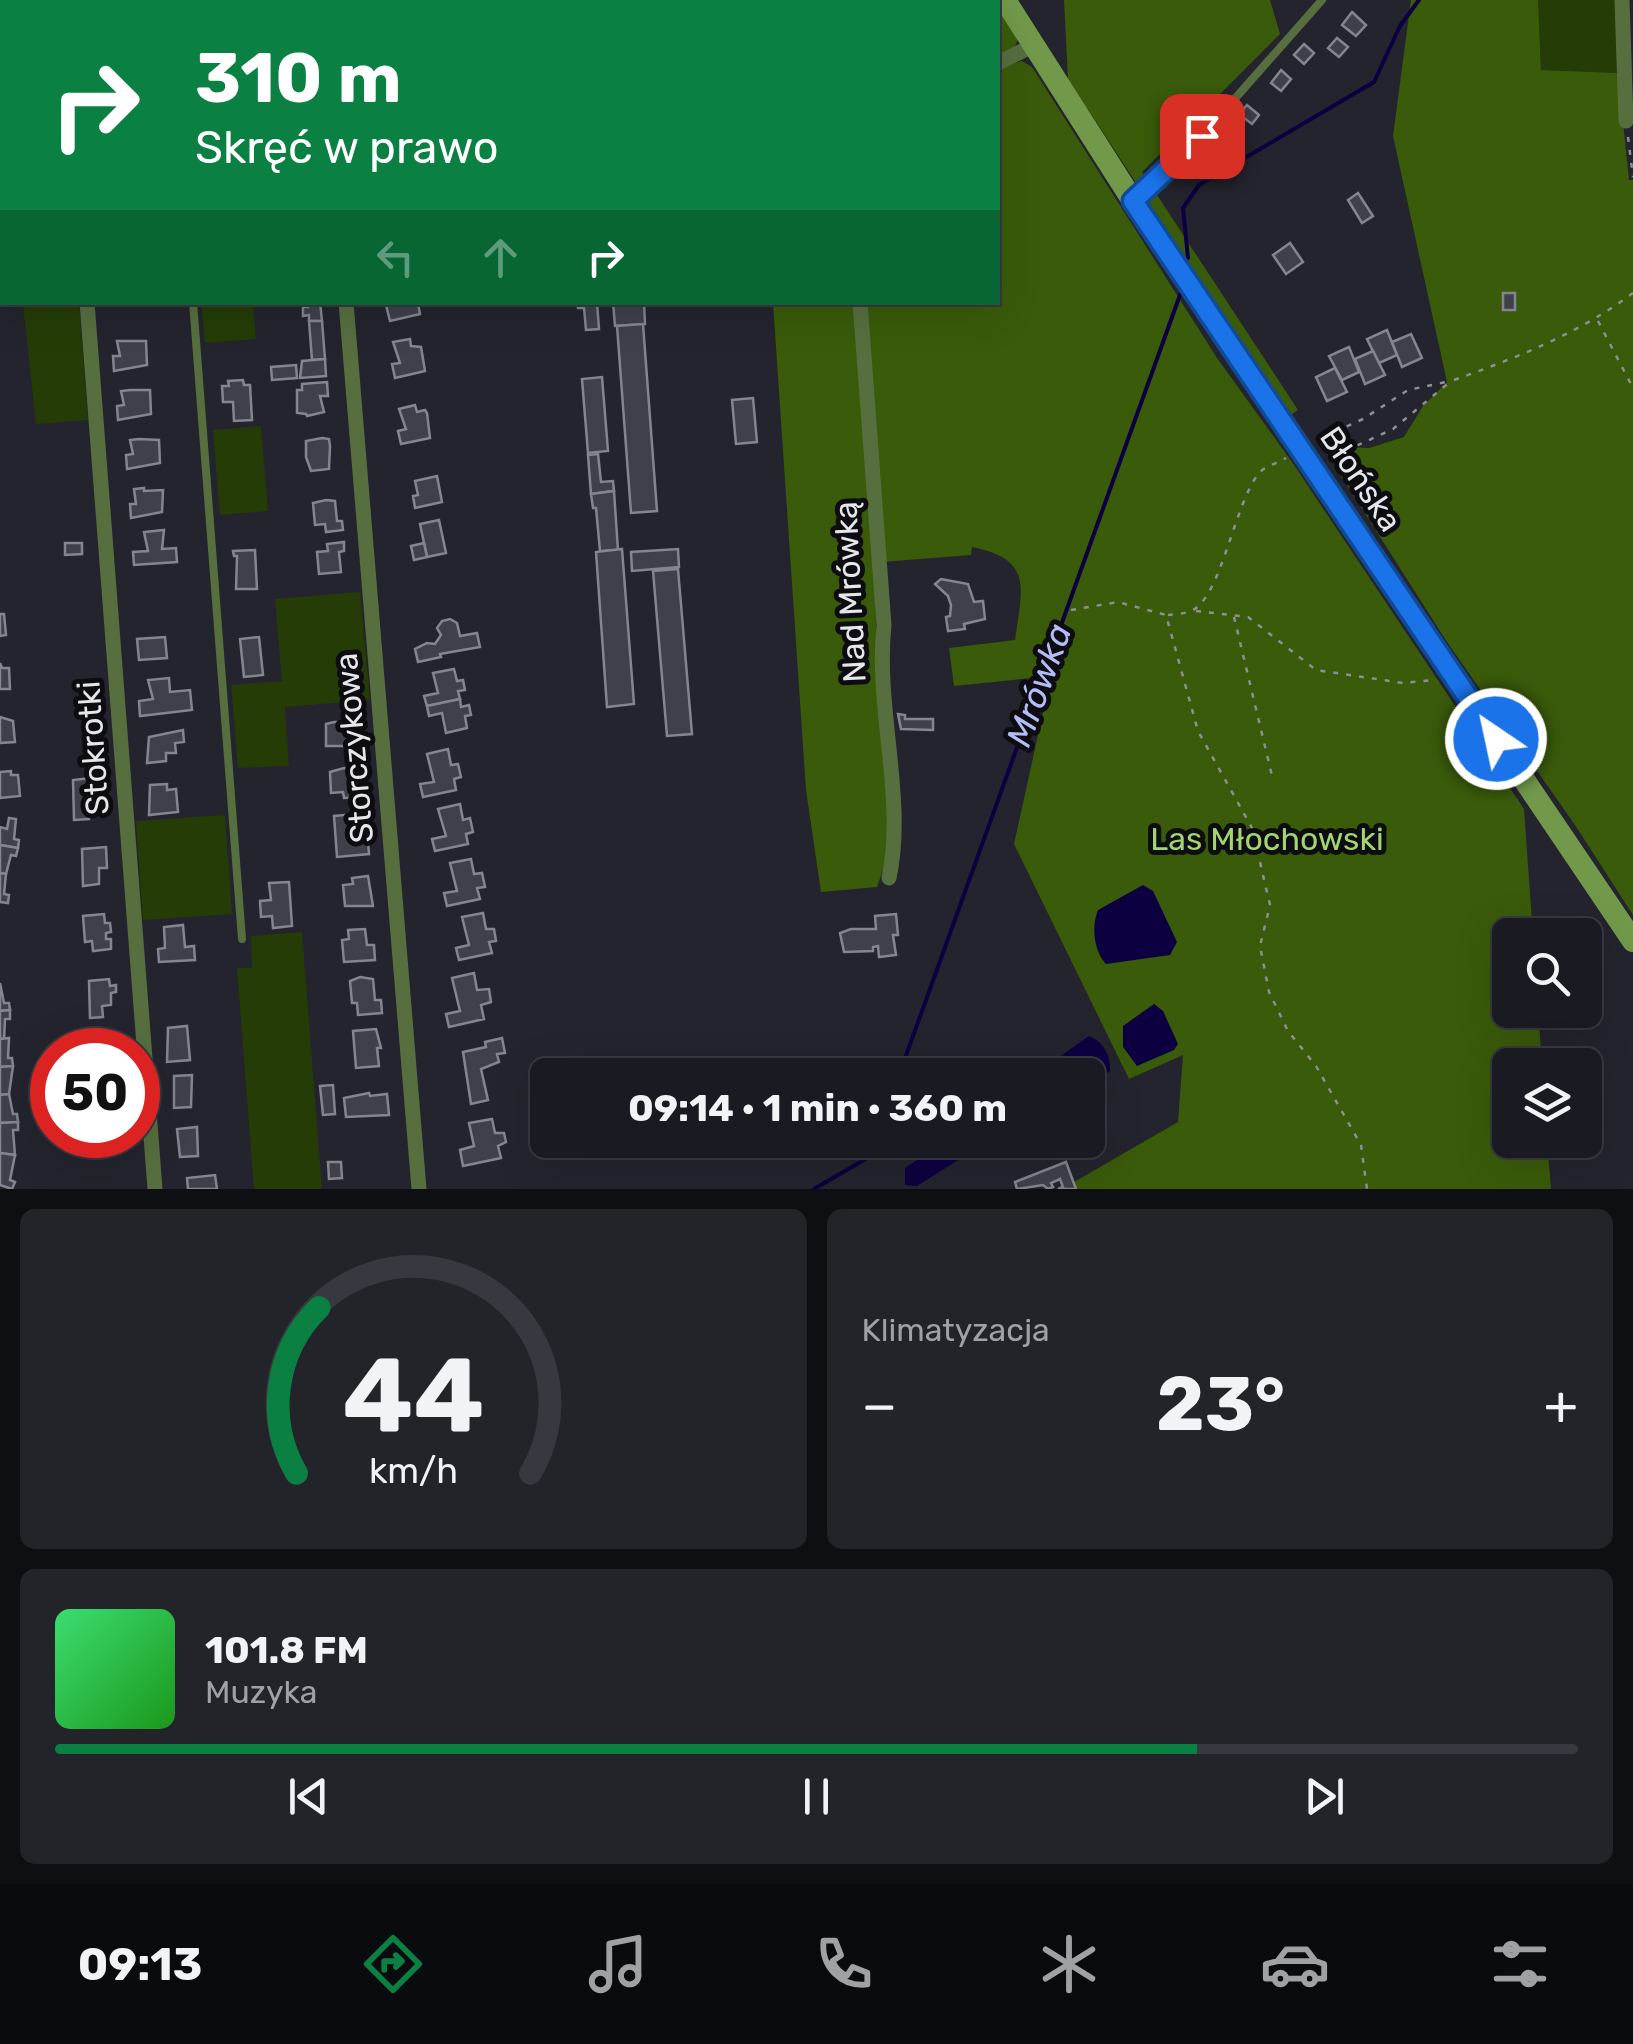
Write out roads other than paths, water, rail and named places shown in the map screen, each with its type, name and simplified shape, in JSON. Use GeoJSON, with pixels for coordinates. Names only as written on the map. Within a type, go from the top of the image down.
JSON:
{"type":"FeatureCollection","features":[{"type":"Feature","properties":{"kind":"main road","name":"Błońska"},"geometry":{"type":"LineString","coordinates":[[1006,0],[1133,201],[1311,442],[1455,678],[1633,941]]}},
{"type":"Feature","properties":{"kind":"street"},"geometry":{"type":"LineString","coordinates":[[1622,0],[1626,121]]}},
{"type":"Feature","properties":{"kind":"street"},"geometry":{"type":"LineString","coordinates":[[1000,62],[1034,45]]}},
{"type":"Feature","properties":{"kind":"street","name":"Stokrotki"},"geometry":{"type":"LineString","coordinates":[[87,305],[155,1189]]}},
{"type":"Feature","properties":{"kind":"street","name":"Storczykowa"},"geometry":{"type":"LineString","coordinates":[[346,305],[418,1189]]}},
{"type":"Feature","properties":{"kind":"street","name":"Nad Mrówką"},"geometry":{"type":"LineString","coordinates":[[860,305],[884,625],[883,705],[896,845],[889,878]]}},
{"type":"Feature","properties":{"kind":"lane"},"geometry":{"type":"LineString","coordinates":[[1133,201],[1202,136],[1322,0]]}},
{"type":"Feature","properties":{"kind":"lane"},"geometry":{"type":"LineString","coordinates":[[193,305],[242,939]]}},
{"type":"Feature","properties":{"kind":"waterway","name":"Mrówka"},"geometry":{"type":"LineString","coordinates":[[1188,258],[1183,208],[1199,185],[1374,82],[1400,26],[1419,0]]}},
{"type":"Feature","properties":{"kind":"waterway","name":"Mrówka"},"geometry":{"type":"LineString","coordinates":[[905,1058],[1180,295]]}},
{"type":"Feature","properties":{"kind":"waterway","name":"Mrówka"},"geometry":{"type":"LineString","coordinates":[[814,1189],[867,1158]]}},
{"type":"Feature","properties":{"kind":"park label","name":"Las Młochowski"},"geometry":{"type":"Point","coordinates":[1267,839]}}]}
